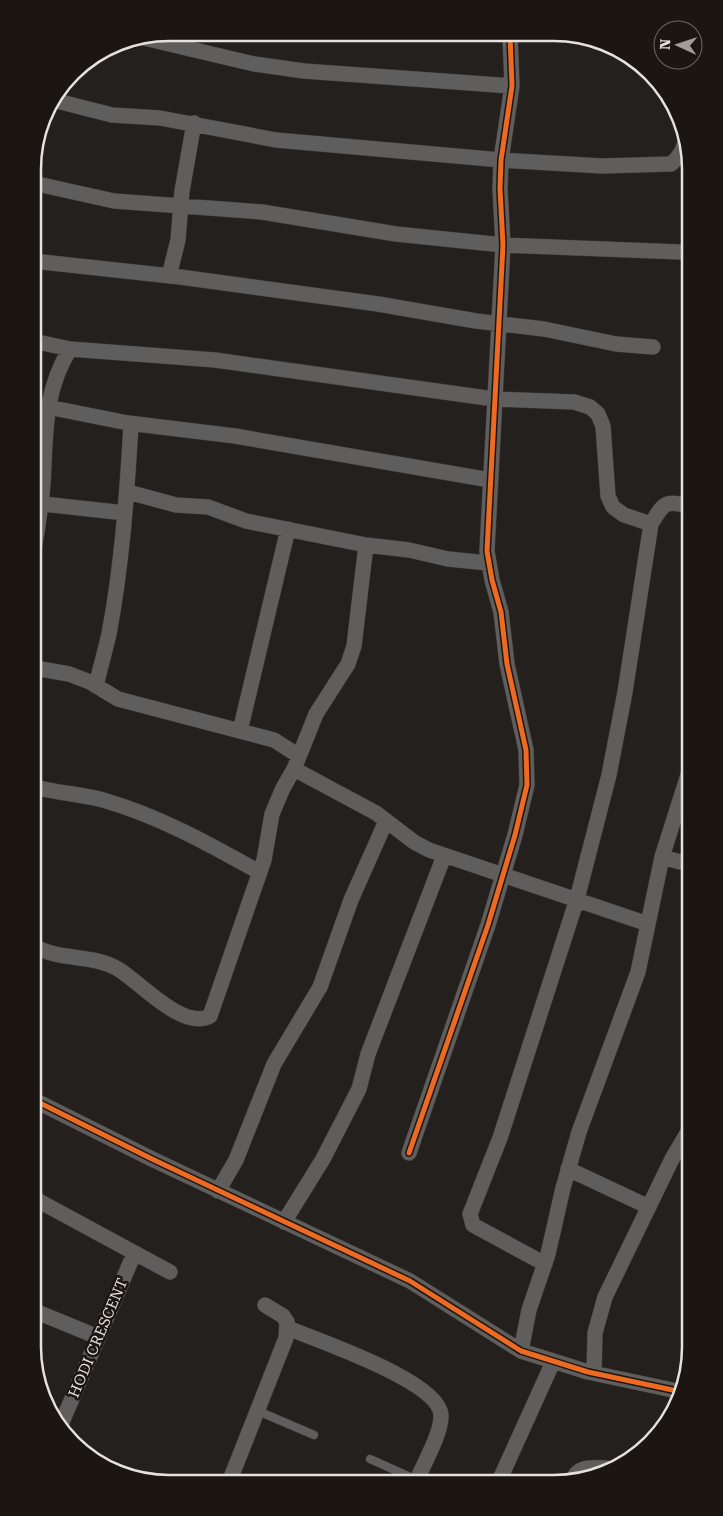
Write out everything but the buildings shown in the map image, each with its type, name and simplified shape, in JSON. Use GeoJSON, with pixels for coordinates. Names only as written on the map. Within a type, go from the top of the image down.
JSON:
{"type":"FeatureCollection","features":[{"type":"Feature","properties":{"kind":"street"},"geometry":{"type":"LineString","coordinates":[[409,1153],[449,1042],[503,876],[527,785],[528,761],[507,664],[501,612],[488,563],[490,480],[503,245],[503,212],[500,189],[501,160],[512,86],[510,41]]}},
{"type":"Feature","properties":{"kind":"street"},"geometry":{"type":"LineString","coordinates":[[159,42],[254,64],[304,71],[512,86]]}},
{"type":"Feature","properties":{"kind":"street"},"geometry":{"type":"LineString","coordinates":[[61,102],[112,115],[160,118],[194,123],[258,138],[501,160],[602,166],[671,164],[681,153]]}},
{"type":"Feature","properties":{"kind":"street"},"geometry":{"type":"LineString","coordinates":[[169,276],[178,240],[194,123]]}},
{"type":"Feature","properties":{"kind":"street"},"geometry":{"type":"LineString","coordinates":[[42,186],[114,201],[262,212],[396,234],[503,245],[680,252]]}},
{"type":"Feature","properties":{"kind":"street"},"geometry":{"type":"LineString","coordinates":[[42,262],[169,276],[378,304],[544,329],[616,344],[653,347]]}},
{"type":"Feature","properties":{"kind":"street"},"geometry":{"type":"LineString","coordinates":[[42,343],[70,349],[215,360],[494,399],[574,402],[590,407],[598,414],[604,426],[608,496],[613,507],[624,515],[651,524]]}},
{"type":"Feature","properties":{"kind":"street"},"geometry":{"type":"LineString","coordinates":[[42,457],[48,408],[60,365],[70,349]]}},
{"type":"Feature","properties":{"kind":"street"},"geometry":{"type":"LineString","coordinates":[[48,408],[131,424],[235,436],[490,480]]}},
{"type":"Feature","properties":{"kind":"street"},"geometry":{"type":"LineString","coordinates":[[96,686],[109,634],[128,492],[131,424]]}},
{"type":"Feature","properties":{"kind":"street"},"geometry":{"type":"LineString","coordinates":[[128,492],[176,506],[208,507],[246,520],[366,545],[409,550],[456,560],[488,563]]}},
{"type":"Feature","properties":{"kind":"street"},"geometry":{"type":"LineString","coordinates":[[545,1264],[472,1226],[470,1214],[500,1138],[577,899],[609,774],[623,702],[651,524],[662,506],[672,502],[682,505]]}},
{"type":"Feature","properties":{"kind":"street"},"geometry":{"type":"LineString","coordinates":[[42,503],[125,513]]}},
{"type":"Feature","properties":{"kind":"street"},"geometry":{"type":"LineString","coordinates":[[240,731],[288,528]]}},
{"type":"Feature","properties":{"kind":"street"},"geometry":{"type":"LineString","coordinates":[[41,949],[55,955],[111,965],[153,997],[191,1019],[202,1020],[210,1016],[267,848],[272,814],[282,788],[296,762],[316,714],[348,664],[354,646],[366,545]]}},
{"type":"Feature","properties":{"kind":"street"},"geometry":{"type":"LineString","coordinates":[[42,669],[68,674],[96,686],[118,699],[274,740],[287,746],[296,762],[376,813],[414,842],[444,856],[648,924]]}},
{"type":"Feature","properties":{"kind":"street"},"geometry":{"type":"LineString","coordinates":[[41,788],[101,799],[151,817],[195,836],[259,872]]}},
{"type":"Feature","properties":{"kind":"street"},"geometry":{"type":"LineString","coordinates":[[521,1351],[530,1310],[545,1264],[579,1132],[638,972],[662,857],[681,796]]}},
{"type":"Feature","properties":{"kind":"street"},"geometry":{"type":"LineString","coordinates":[[218,1191],[236,1160],[274,1064],[320,987],[351,900],[386,821]]}},
{"type":"Feature","properties":{"kind":"street"},"geometry":{"type":"LineString","coordinates":[[284,1222],[323,1159],[359,1089],[368,1054],[444,856]]}},
{"type":"Feature","properties":{"kind":"street"},"geometry":{"type":"LineString","coordinates":[[662,857],[681,862]]}},
{"type":"Feature","properties":{"kind":"street"},"geometry":{"type":"LineString","coordinates":[[41,1104],[218,1191],[410,1281],[521,1351],[591,1373],[674,1390]]}},
{"type":"Feature","properties":{"kind":"street"},"geometry":{"type":"LineString","coordinates":[[591,1373],[595,1333],[608,1288],[681,1143]]}},
{"type":"Feature","properties":{"kind":"street"},"geometry":{"type":"LineString","coordinates":[[568,1169],[649,1207]]}},
{"type":"Feature","properties":{"kind":"street"},"geometry":{"type":"LineString","coordinates":[[41,1202],[170,1272]]}},
{"type":"Feature","properties":{"kind":"street","name":"HODI CRESCENT"},"geometry":{"type":"LineString","coordinates":[[63,1419],[134,1254]]}},
{"type":"Feature","properties":{"kind":"street"},"geometry":{"type":"LineString","coordinates":[[232,1475],[288,1328],[287,1322],[282,1316],[265,1305]]}},
{"type":"Feature","properties":{"kind":"street"},"geometry":{"type":"LineString","coordinates":[[41,1314],[98,1337]]}},
{"type":"Feature","properties":{"kind":"street"},"geometry":{"type":"LineString","coordinates":[[288,1328],[401,1376],[432,1397],[439,1405],[441,1416],[439,1428],[419,1475]]}},
{"type":"Feature","properties":{"kind":"street"},"geometry":{"type":"LineString","coordinates":[[502,1475],[553,1362]]}},
{"type":"Feature","properties":{"kind":"street"},"geometry":{"type":"LineString","coordinates":[[576,1473],[584,1468],[593,1468]]}},
{"type":"Feature","properties":{"kind":"lane"},"geometry":{"type":"LineString","coordinates":[[258,1411],[314,1435]]}},
{"type":"Feature","properties":{"kind":"lane"},"geometry":{"type":"LineString","coordinates":[[370,1459],[406,1475]]}},
{"type":"Feature","properties":{"kind":"cycle path"},"geometry":{"type":"LineString","coordinates":[[409,1153],[488,925],[515,835],[527,785],[526,750],[507,664],[501,612],[492,580],[487,551],[503,245],[500,189],[501,160],[512,86],[510,41]]}},
{"type":"Feature","properties":{"kind":"cycle path"},"geometry":{"type":"LineString","coordinates":[[41,1104],[152,1159],[410,1281],[521,1351],[588,1372],[674,1390]]}}]}
